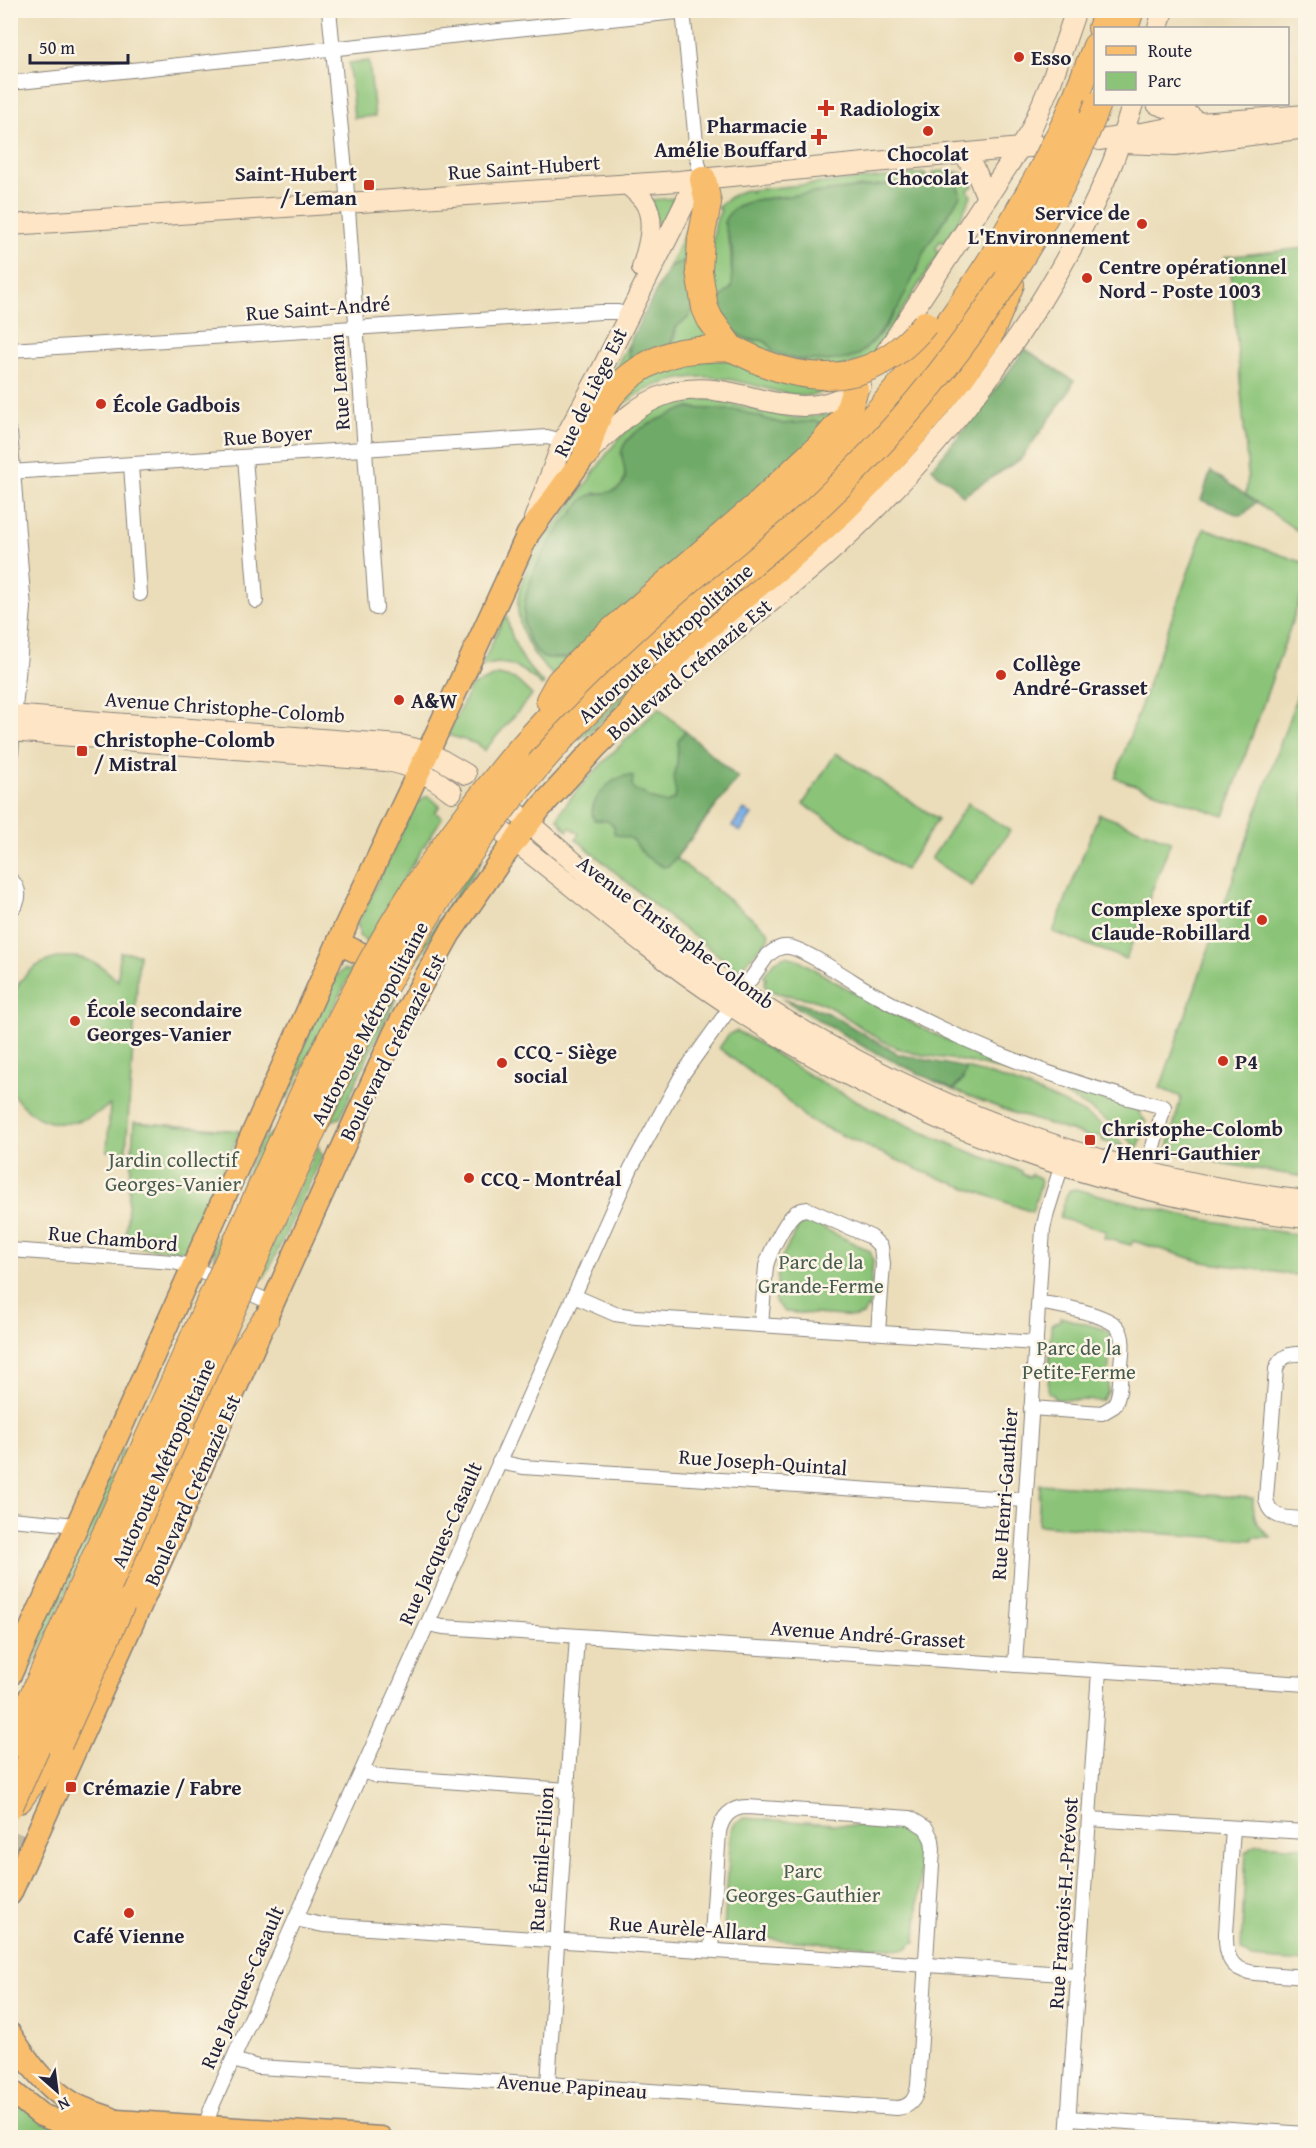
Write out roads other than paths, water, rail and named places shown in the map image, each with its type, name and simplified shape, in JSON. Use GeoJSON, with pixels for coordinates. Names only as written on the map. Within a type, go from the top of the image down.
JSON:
{"type":"FeatureCollection","features":[{"type":"Feature","properties":{"kind":"highway"},"geometry":{"type":"LineString","coordinates":[[1101,27],[1107,10]]}},
{"type":"Feature","properties":{"kind":"highway"},"geometry":{"type":"LineString","coordinates":[[1125,27],[1131,10]]}},
{"type":"Feature","properties":{"kind":"highway","name":"Autoroute Métropolitaine"},"geometry":{"type":"LineString","coordinates":[[10,1746],[306,1087],[383,940],[431,864],[516,754],[576,690],[622,645],[799,493],[855,436],[919,361],[965,300],[1023,207],[1057,142],[1094,49]]}},
{"type":"Feature","properties":{"kind":"highway","name":"Autoroute Métropolitaine"},"geometry":{"type":"LineString","coordinates":[[10,1806],[328,1096],[376,1001],[431,907],[513,794],[567,734],[636,664],[801,522],[870,454],[949,361],[996,296],[1027,246],[1072,162],[1098,105]]}},
{"type":"Feature","properties":{"kind":"highway"},"geometry":{"type":"LineString","coordinates":[[697,179],[708,202],[700,249],[699,271],[702,295],[710,319],[731,348]]}},
{"type":"Feature","properties":{"kind":"highway"},"geometry":{"type":"LineString","coordinates":[[633,710],[681,648],[788,559],[869,484],[959,380],[988,339],[1027,246]]}},
{"type":"Feature","properties":{"kind":"highway"},"geometry":{"type":"LineString","coordinates":[[586,454],[597,417],[616,390],[633,374],[651,363],[672,354],[693,350],[731,348],[775,368],[795,374],[825,377],[854,373],[879,364],[899,351],[991,260]]}},
{"type":"Feature","properties":{"kind":"highway"},"geometry":{"type":"LineString","coordinates":[[516,754],[559,682],[599,642],[755,507],[820,446],[847,415],[855,389]]}},
{"type":"Feature","properties":{"kind":"highway"},"geometry":{"type":"LineString","coordinates":[[10,1812],[58,1744],[216,1393],[269,1311]]}},
{"type":"Feature","properties":{"kind":"main road"},"geometry":{"type":"LineString","coordinates":[[528,534],[586,454],[638,408],[655,399],[673,392],[713,389],[786,406],[806,407],[834,401],[855,389],[876,367],[987,198],[1030,147],[1030,132],[1052,80],[1076,10]]}},
{"type":"Feature","properties":{"kind":"main road"},"geometry":{"type":"LineString","coordinates":[[1158,27],[1162,10]]}},
{"type":"Feature","properties":{"kind":"main road","name":"Boulevard Crémazie Est"},"geometry":{"type":"LineString","coordinates":[[10,1894],[28,1844],[75,1737],[232,1399],[344,1142],[395,1032],[411,982],[469,905],[514,826],[633,710],[819,561],[881,504],[924,458],[985,383],[1036,307],[1091,209],[1113,162],[1133,105]]}},
{"type":"Feature","properties":{"kind":"main road"},"geometry":{"type":"LineString","coordinates":[[1160,105],[1189,115],[1199,123]]}},
{"type":"Feature","properties":{"kind":"main road"},"geometry":{"type":"LineString","coordinates":[[1121,139],[1199,123],[1305,115]]}},
{"type":"Feature","properties":{"kind":"main road"},"geometry":{"type":"LineString","coordinates":[[1121,139],[1175,145],[1305,128]]}},
{"type":"Feature","properties":{"kind":"main road","name":"Rue Saint-Hubert"},"geometry":{"type":"LineString","coordinates":[[10,225],[697,179],[1030,147]]}},
{"type":"Feature","properties":{"kind":"main road"},"geometry":{"type":"LineString","coordinates":[[964,154],[977,174],[987,198]]}},
{"type":"Feature","properties":{"kind":"main road","name":"Rue de Liège Est"},"geometry":{"type":"LineString","coordinates":[[424,761],[528,534],[563,441],[602,369],[697,179]]}},
{"type":"Feature","properties":{"kind":"main road"},"geometry":{"type":"LineString","coordinates":[[627,184],[648,207],[650,219],[648,249],[627,316]]}},
{"type":"Feature","properties":{"kind":"main road","name":"Avenue Christophe-Colomb"},"geometry":{"type":"LineString","coordinates":[[12,723],[345,740],[400,745],[424,761],[452,792]]}},
{"type":"Feature","properties":{"kind":"main road"},"geometry":{"type":"LineString","coordinates":[[10,1675],[76,1525],[200,1272],[272,1113],[338,943],[424,761]]}},
{"type":"Feature","properties":{"kind":"main road","name":"Avenue Christophe-Colomb"},"geometry":{"type":"LineString","coordinates":[[424,761],[466,774]]}},
{"type":"Feature","properties":{"kind":"main road","name":"Avenue Christophe-Colomb"},"geometry":{"type":"LineString","coordinates":[[514,826],[685,973],[736,999],[813,1056],[888,1096],[993,1142],[1064,1157],[1224,1206],[1305,1218]]}},
{"type":"Feature","properties":{"kind":"main road"},"geometry":{"type":"LineString","coordinates":[[338,943],[362,954]]}},
{"type":"Feature","properties":{"kind":"main road"},"geometry":{"type":"LineString","coordinates":[[323,1133],[344,1142]]}},
{"type":"Feature","properties":{"kind":"main road","name":"Avenue Christophe-Colomb"},"geometry":{"type":"LineString","coordinates":[[1143,1180],[1305,1201]]}},
{"type":"Feature","properties":{"kind":"main road"},"geometry":{"type":"LineString","coordinates":[[10,2034],[37,2074],[52,2088],[75,2105],[117,2121]]}},
{"type":"Feature","properties":{"kind":"main road"},"geometry":{"type":"LineString","coordinates":[[10,2090],[41,2115],[72,2124],[117,2121],[204,2132],[381,2138]]}},
{"type":"Feature","properties":{"kind":"street","name":"Rue Leman"},"geometry":{"type":"LineString","coordinates":[[329,10],[348,202],[376,608]]}},
{"type":"Feature","properties":{"kind":"street"},"geometry":{"type":"LineString","coordinates":[[10,83],[687,11]]}},
{"type":"Feature","properties":{"kind":"street","name":"Rue de Liège Est"},"geometry":{"type":"LineString","coordinates":[[687,11],[699,162],[697,179]]}},
{"type":"Feature","properties":{"kind":"street","name":"Rue Saint-André"},"geometry":{"type":"LineString","coordinates":[[10,350],[601,312],[618,312],[627,316]]}},
{"type":"Feature","properties":{"kind":"street"},"geometry":{"type":"LineString","coordinates":[[10,433],[24,608],[10,765]]}},
{"type":"Feature","properties":{"kind":"street","name":"Rue Boyer"},"geometry":{"type":"LineString","coordinates":[[12,472],[547,437],[563,441]]}},
{"type":"Feature","properties":{"kind":"street"},"geometry":{"type":"LineString","coordinates":[[245,457],[256,601]]}},
{"type":"Feature","properties":{"kind":"street"},"geometry":{"type":"LineString","coordinates":[[131,465],[140,594]]}},
{"type":"Feature","properties":{"kind":"street"},"geometry":{"type":"LineString","coordinates":[[10,879],[18,894],[16,904],[10,911]]}},
{"type":"Feature","properties":{"kind":"street","name":"Rue Jacques-Casault"},"geometry":{"type":"LineString","coordinates":[[204,2132],[295,1919],[624,1183],[651,1128],[682,1076],[771,953],[782,947],[794,948],[871,993],[966,1040],[1063,1078],[1164,1107],[1143,1180]]}},
{"type":"Feature","properties":{"kind":"street","name":"Rue Henri-Gauthier"},"geometry":{"type":"LineString","coordinates":[[1015,1665],[1045,1218],[1064,1157]]}},
{"type":"Feature","properties":{"kind":"street"},"geometry":{"type":"LineString","coordinates":[[761,1324],[768,1258],[792,1216],[807,1209],[871,1238],[881,1247],[883,1264],[878,1332]]}},
{"type":"Feature","properties":{"kind":"street","name":"Rue Chambord"},"geometry":{"type":"LineString","coordinates":[[10,1250],[173,1262],[200,1272]]}},
{"type":"Feature","properties":{"kind":"street"},"geometry":{"type":"LineString","coordinates":[[252,1294],[269,1311]]}},
{"type":"Feature","properties":{"kind":"street"},"geometry":{"type":"LineString","coordinates":[[574,1296],[621,1315],[1036,1343]]}},
{"type":"Feature","properties":{"kind":"street"},"geometry":{"type":"LineString","coordinates":[[1031,1408],[1102,1413],[1114,1406],[1119,1390],[1122,1343],[1116,1325],[1109,1320],[1085,1313],[1039,1303]]}},
{"type":"Feature","properties":{"kind":"street"},"geometry":{"type":"LineString","coordinates":[[1305,1354],[1287,1355],[1278,1362],[1276,1369],[1266,1498],[1269,1509],[1277,1516],[1305,1519]]}},
{"type":"Feature","properties":{"kind":"street","name":"Rue Joseph-Quintal"},"geometry":{"type":"LineString","coordinates":[[500,1462],[523,1467],[1025,1500]]}},
{"type":"Feature","properties":{"kind":"street"},"geometry":{"type":"LineString","coordinates":[[10,1519],[76,1525]]}},
{"type":"Feature","properties":{"kind":"street","name":"Avenue André-Grasset"},"geometry":{"type":"LineString","coordinates":[[428,1624],[443,1627],[1305,1684]]}},
{"type":"Feature","properties":{"kind":"street","name":"Rue Émile-Filion"},"geometry":{"type":"LineString","coordinates":[[548,2084],[577,1636]]}},
{"type":"Feature","properties":{"kind":"street","name":"Rue François-H.-Prévost"},"geometry":{"type":"LineString","coordinates":[[1067,2138],[1099,1671]]}},
{"type":"Feature","properties":{"kind":"street"},"geometry":{"type":"LineString","coordinates":[[362,1771],[377,1776],[567,1790]]}},
{"type":"Feature","properties":{"kind":"street"},"geometry":{"type":"LineString","coordinates":[[711,1950],[719,1832],[721,1822],[726,1815],[733,1809],[742,1807],[859,1814],[910,1818],[923,1824],[931,1835],[933,1849],[925,1964]]}},
{"type":"Feature","properties":{"kind":"street"},"geometry":{"type":"LineString","coordinates":[[1089,1819],[1305,1832]]}},
{"type":"Feature","properties":{"kind":"street"},"geometry":{"type":"LineString","coordinates":[[1233,1828],[1226,1933],[1226,1950],[1229,1959],[1235,1966],[1246,1972],[1305,1977]]}},
{"type":"Feature","properties":{"kind":"street","name":"Rue Aurèle-Allard"},"geometry":{"type":"LineString","coordinates":[[295,1919],[323,1925],[1078,1975]]}},
{"type":"Feature","properties":{"kind":"street","name":"Avenue Papineau"},"geometry":{"type":"LineString","coordinates":[[233,2060],[258,2067],[897,2108],[911,2103],[917,2090],[925,1964]]}},
{"type":"Feature","properties":{"kind":"street"},"geometry":{"type":"LineString","coordinates":[[1069,2118],[1305,2134]]}},
{"type":"Feature","properties":{"kind":"water"},"geometry":{"type":"Polygon","coordinates":[[[744,809],[752,815],[740,832],[732,826],[744,809]]]}},
{"type":"Feature","properties":{"kind":"tunnel"},"geometry":{"type":"LineString","coordinates":[[10,1837],[22,1842]]}},
{"type":"Feature","properties":{"kind":"place","name":"Esso"},"geometry":{"type":"Point","coordinates":[1019,57]}},
{"type":"Feature","properties":{"kind":"place","name":"Radiologix"},"geometry":{"type":"Point","coordinates":[826,108]}},
{"type":"Feature","properties":{"kind":"place","name":"Chocolat Chocolat"},"geometry":{"type":"Point","coordinates":[928,131]}},
{"type":"Feature","properties":{"kind":"place","name":"Pharmacie Amélie Bouffard"},"geometry":{"type":"Point","coordinates":[819,137]}},
{"type":"Feature","properties":{"kind":"place","name":"Saint-Hubert / Leman"},"geometry":{"type":"Point","coordinates":[369,185]}},
{"type":"Feature","properties":{"kind":"place","name":"Service de L'Environnement"},"geometry":{"type":"Point","coordinates":[1142,224]}},
{"type":"Feature","properties":{"kind":"place","name":"Centre opérationnel Nord - Poste 1003"},"geometry":{"type":"Point","coordinates":[1087,278]}},
{"type":"Feature","properties":{"kind":"place","name":"École Gadbois"},"geometry":{"type":"Point","coordinates":[101,404]}},
{"type":"Feature","properties":{"kind":"place","name":"Collège André-Grasset"},"geometry":{"type":"Point","coordinates":[1001,675]}},
{"type":"Feature","properties":{"kind":"place","name":"A&W"},"geometry":{"type":"Point","coordinates":[399,700]}},
{"type":"Feature","properties":{"kind":"place","name":"Christophe-Colomb / Mistral"},"geometry":{"type":"Point","coordinates":[82,751]}},
{"type":"Feature","properties":{"kind":"place","name":"Complexe sportif Claude-Robillard"},"geometry":{"type":"Point","coordinates":[1262,920]}},
{"type":"Feature","properties":{"kind":"place","name":"École secondaire Georges-Vanier"},"geometry":{"type":"Point","coordinates":[75,1021]}},
{"type":"Feature","properties":{"kind":"place","name":"P4"},"geometry":{"type":"Point","coordinates":[1223,1061]}},
{"type":"Feature","properties":{"kind":"place","name":"CCQ - Siège social"},"geometry":{"type":"Point","coordinates":[502,1063]}},
{"type":"Feature","properties":{"kind":"place","name":"Christophe-Colomb / Henri-Gauthier"},"geometry":{"type":"Point","coordinates":[1090,1140]}},
{"type":"Feature","properties":{"kind":"place","name":"CCQ - Montréal"},"geometry":{"type":"Point","coordinates":[469,1178]}},
{"type":"Feature","properties":{"kind":"place","name":"Crémazie / Fabre"},"geometry":{"type":"Point","coordinates":[71,1787]}},
{"type":"Feature","properties":{"kind":"place","name":"Café Vienne"},"geometry":{"type":"Point","coordinates":[129,1913]}},
{"type":"Feature","properties":{"kind":"park label","name":"Jardin collectif Georges-Vanier"},"geometry":{"type":"Point","coordinates":[173,1171]}},
{"type":"Feature","properties":{"kind":"park label","name":"Parc de la Grande-Ferme"},"geometry":{"type":"Point","coordinates":[821,1273]}},
{"type":"Feature","properties":{"kind":"park label","name":"Parc de la Petite-Ferme"},"geometry":{"type":"Point","coordinates":[1079,1359]}},
{"type":"Feature","properties":{"kind":"park label","name":"Parc Georges-Gauthier"},"geometry":{"type":"Point","coordinates":[803,1882]}}]}
